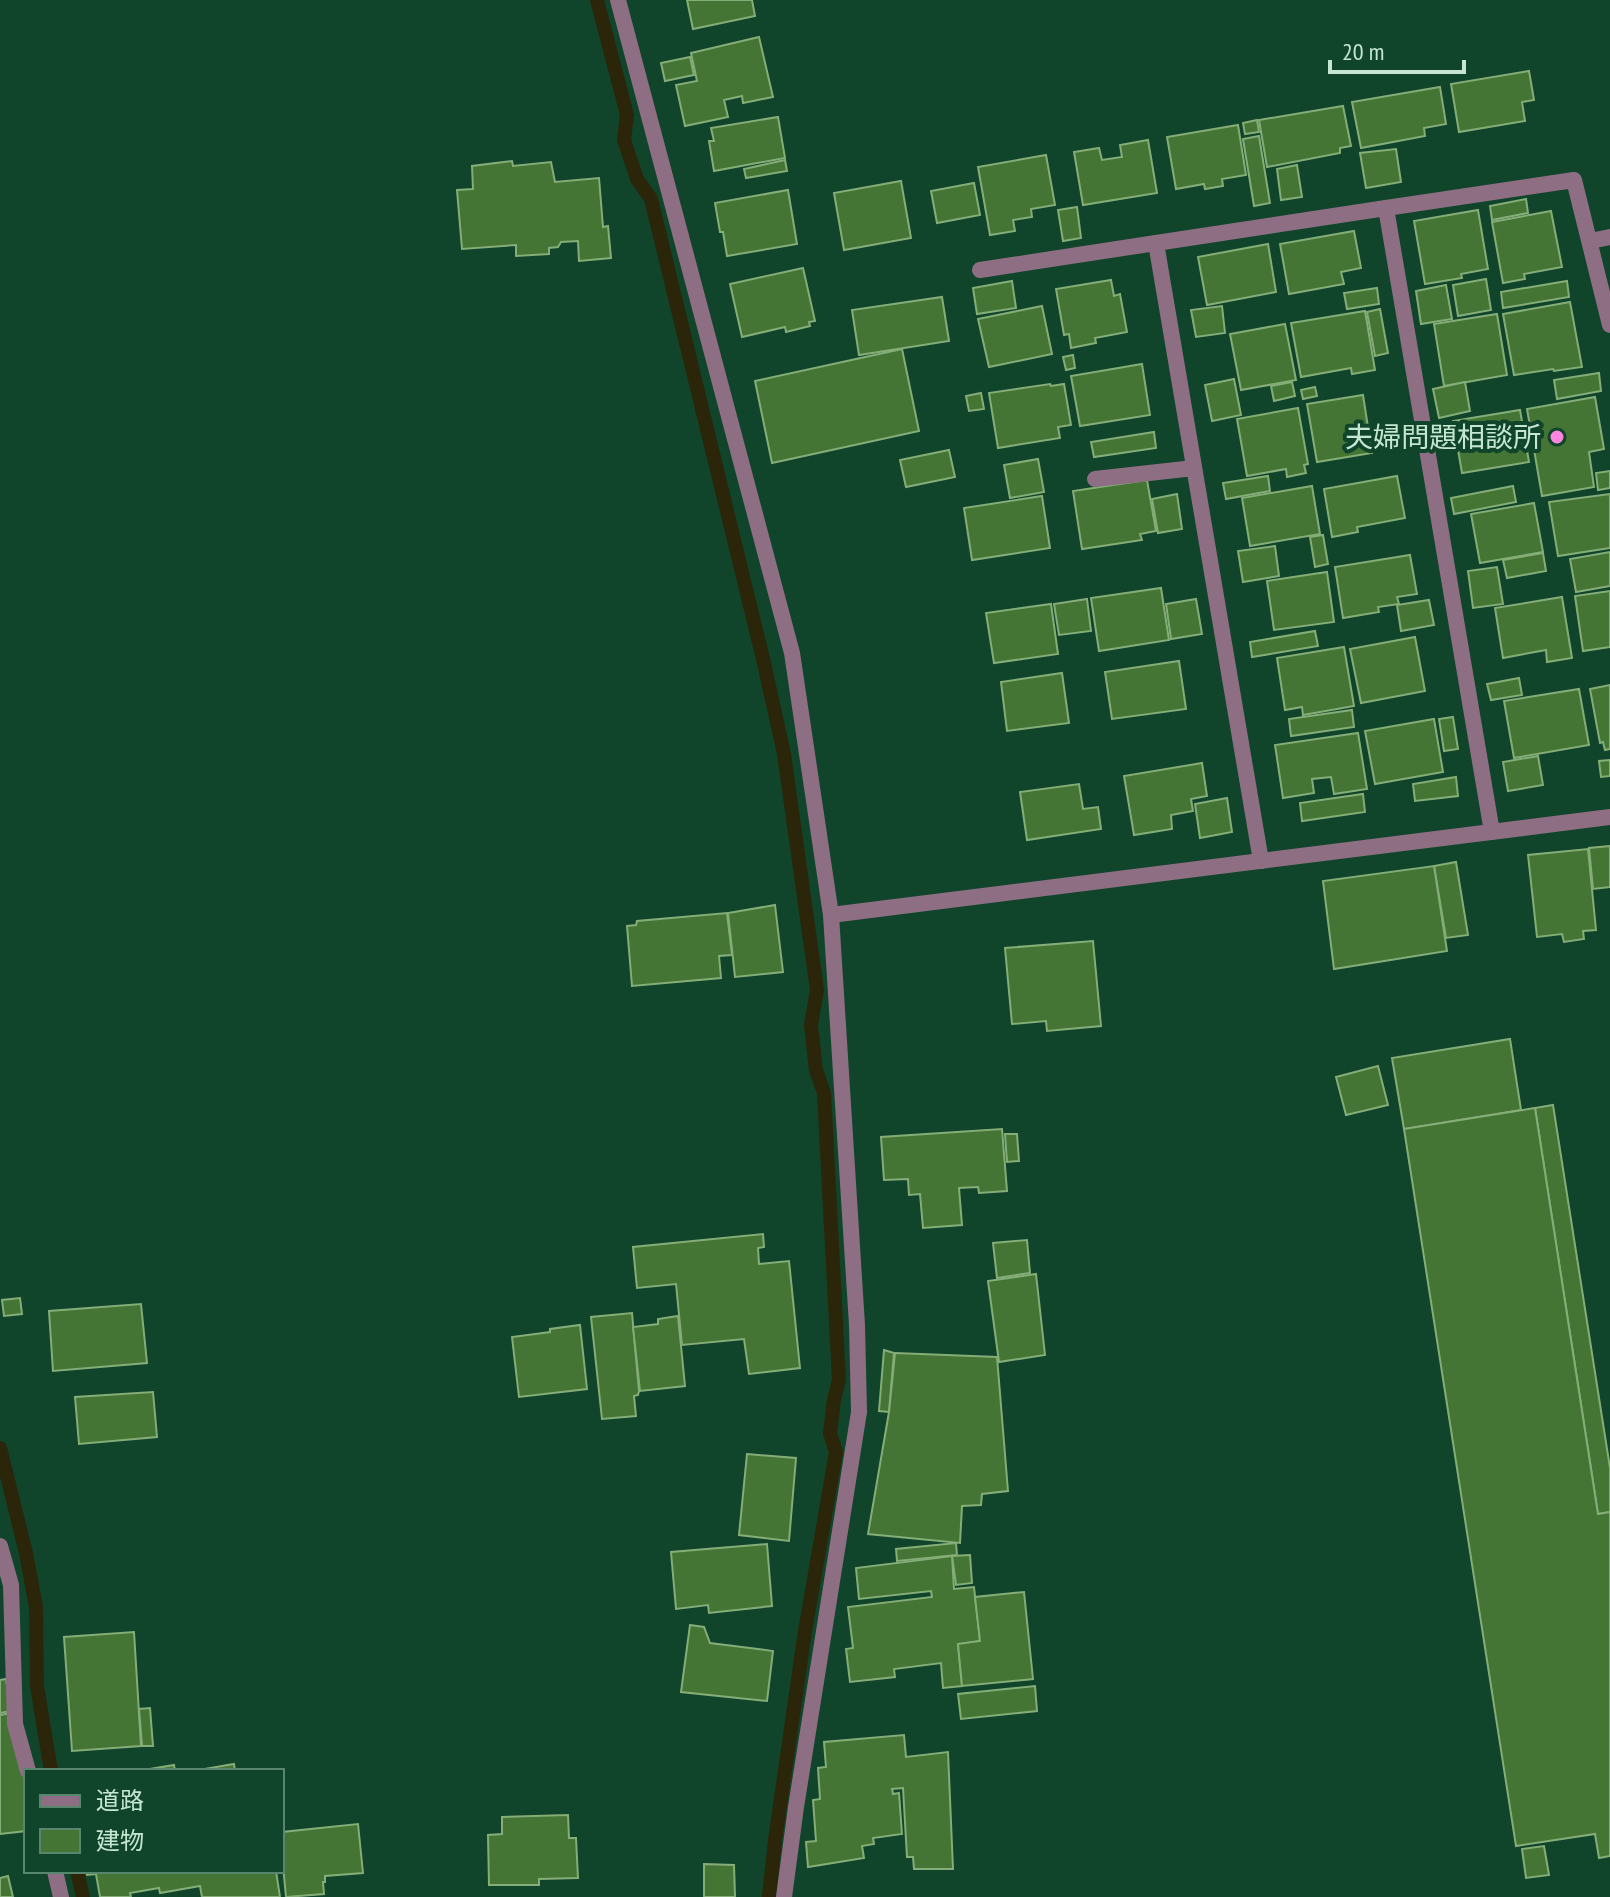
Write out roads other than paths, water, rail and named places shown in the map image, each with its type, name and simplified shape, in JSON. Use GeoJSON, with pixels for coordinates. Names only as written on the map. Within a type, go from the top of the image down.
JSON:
{"type":"FeatureCollection","features":[{"type":"Feature","properties":{"kind":"street"},"geometry":{"type":"LineString","coordinates":[[618,0],[792,653],[831,915],[857,1325],[859,1412],[784,1897]]}},
{"type":"Feature","properties":{"kind":"street"},"geometry":{"type":"LineString","coordinates":[[980,270],[1574,180],[1610,325]]}},
{"type":"Feature","properties":{"kind":"street"},"geometry":{"type":"LineString","coordinates":[[1386,208],[1492,832]]}},
{"type":"Feature","properties":{"kind":"street"},"geometry":{"type":"LineString","coordinates":[[1590,241],[1610,237]]}},
{"type":"Feature","properties":{"kind":"street"},"geometry":{"type":"LineString","coordinates":[[1156,243],[1261,861]]}},
{"type":"Feature","properties":{"kind":"street"},"geometry":{"type":"LineString","coordinates":[[1095,479],[1194,468]]}},
{"type":"Feature","properties":{"kind":"street"},"geometry":{"type":"LineString","coordinates":[[831,915],[1610,817]]}},
{"type":"Feature","properties":{"kind":"street"},"geometry":{"type":"LineString","coordinates":[[0,1546],[11,1585],[15,1724],[27,1769]]}},
{"type":"Feature","properties":{"kind":"street"},"geometry":{"type":"LineString","coordinates":[[55,1873],[61,1897]]}},
{"type":"Feature","properties":{"kind":"waterway"},"geometry":{"type":"LineString","coordinates":[[597,0],[627,115],[624,140],[637,179],[651,199],[764,663],[784,754],[817,990],[811,1025],[816,1070],[824,1093],[839,1380],[830,1433],[836,1452],[805,1631],[769,1897]]}},
{"type":"Feature","properties":{"kind":"waterway"},"geometry":{"type":"LineString","coordinates":[[0,1448],[36,1607],[37,1686],[51,1769]]}},
{"type":"Feature","properties":{"kind":"waterway"},"geometry":{"type":"LineString","coordinates":[[77,1873],[83,1897]]}},
{"type":"Feature","properties":{"kind":"place","name":"夫婦問題相談所"},"geometry":{"type":"Point","coordinates":[1557,437]}}]}
